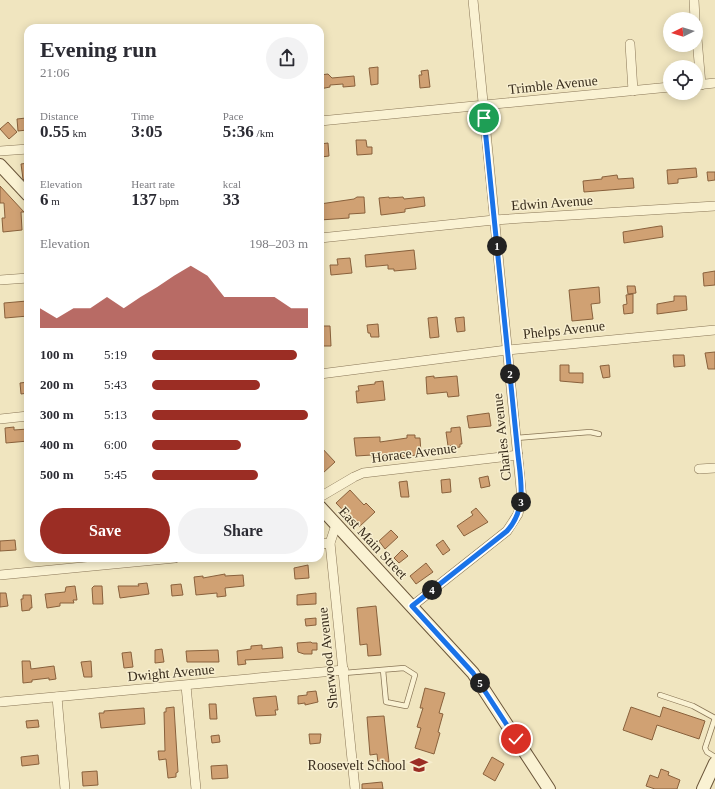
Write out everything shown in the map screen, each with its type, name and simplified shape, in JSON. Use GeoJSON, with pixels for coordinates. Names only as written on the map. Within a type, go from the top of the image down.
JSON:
{"type":"FeatureCollection","features":[{"type":"Feature","properties":{"kind":"street","name":"Charles Avenue"},"geometry":{"type":"LineString","coordinates":[[412,606],[507,531],[513,525],[522,500],[473,0]]}},
{"type":"Feature","properties":{"kind":"street"},"geometry":{"type":"LineString","coordinates":[[694,0],[695,12]]}},
{"type":"Feature","properties":{"kind":"street"},"geometry":{"type":"LineString","coordinates":[[630,44],[633,91]]}},
{"type":"Feature","properties":{"kind":"street"},"geometry":{"type":"LineString","coordinates":[[703,84],[715,83]]}},
{"type":"Feature","properties":{"kind":"street","name":"Trimble Avenue"},"geometry":{"type":"LineString","coordinates":[[324,121],[663,88]]}},
{"type":"Feature","properties":{"kind":"street"},"geometry":{"type":"LineString","coordinates":[[0,151],[24,149]]}},
{"type":"Feature","properties":{"kind":"street"},"geometry":{"type":"LineString","coordinates":[[0,165],[24,192]]}},
{"type":"Feature","properties":{"kind":"street","name":"Edwin Avenue"},"geometry":{"type":"LineString","coordinates":[[324,238],[494,220],[715,206]]}},
{"type":"Feature","properties":{"kind":"street"},"geometry":{"type":"LineString","coordinates":[[0,280],[24,278]]}},
{"type":"Feature","properties":{"kind":"street","name":"Phelps Avenue"},"geometry":{"type":"LineString","coordinates":[[324,373],[507,350],[715,330]]}},
{"type":"Feature","properties":{"kind":"street"},"geometry":{"type":"LineString","coordinates":[[0,419],[24,416]]}},
{"type":"Feature","properties":{"kind":"street","name":"Horace Avenue"},"geometry":{"type":"LineString","coordinates":[[324,495],[362,473],[518,455]]}},
{"type":"Feature","properties":{"kind":"street"},"geometry":{"type":"LineString","coordinates":[[699,469],[715,468]]}},
{"type":"Feature","properties":{"kind":"street","name":"East Main Street"},"geometry":{"type":"LineString","coordinates":[[324,511],[473,673],[549,789]]}},
{"type":"Feature","properties":{"kind":"street","name":"Sherwood Avenue"},"geometry":{"type":"LineString","coordinates":[[336,524],[330,543],[355,789]]}},
{"type":"Feature","properties":{"kind":"street"},"geometry":{"type":"LineString","coordinates":[[324,544],[330,543]]}},
{"type":"Feature","properties":{"kind":"street"},"geometry":{"type":"LineString","coordinates":[[0,575],[119,562]]}},
{"type":"Feature","properties":{"kind":"street","name":"Dwight Avenue"},"geometry":{"type":"LineString","coordinates":[[0,702],[344,672]]}},
{"type":"Feature","properties":{"kind":"street"},"geometry":{"type":"LineString","coordinates":[[186,686],[196,789]]}},
{"type":"Feature","properties":{"kind":"street"},"geometry":{"type":"LineString","coordinates":[[57,697],[64,789]]}},
{"type":"Feature","properties":{"kind":"street"},"geometry":{"type":"LineString","coordinates":[[703,789],[715,763]]}},
{"type":"Feature","properties":{"kind":"lane"},"geometry":{"type":"LineString","coordinates":[[516,438],[590,432],[599,434]]}},
{"type":"Feature","properties":{"kind":"lane"},"geometry":{"type":"LineString","coordinates":[[344,672],[404,668],[415,675],[406,706],[386,702],[383,670]]}},
{"type":"Feature","properties":{"kind":"lane"},"geometry":{"type":"LineString","coordinates":[[660,695],[693,706],[715,718],[705,748],[707,752],[715,757]]}},
{"type":"Feature","properties":{"kind":"building"},"geometry":{"type":"Polygon","coordinates":[[[378,67],[378,84],[371,85],[369,68],[378,67]]]}},
{"type":"Feature","properties":{"kind":"building"},"geometry":{"type":"Polygon","coordinates":[[[428,70],[430,87],[420,88],[419,75],[422,75],[421,71],[428,70]]]}},
{"type":"Feature","properties":{"kind":"building"},"geometry":{"type":"Polygon","coordinates":[[[324,74],[328,74],[332,78],[354,76],[355,86],[343,87],[343,84],[330,85],[330,87],[324,88],[324,74]]]}},
{"type":"Feature","properties":{"kind":"building"},"geometry":{"type":"Polygon","coordinates":[[[24,118],[24,130],[18,131],[17,119],[24,118]]]}},
{"type":"Feature","properties":{"kind":"building"},"geometry":{"type":"Polygon","coordinates":[[[8,122],[17,132],[9,139],[0,129],[8,122]]]}},
{"type":"Feature","properties":{"kind":"building"},"geometry":{"type":"Polygon","coordinates":[[[356,140],[366,140],[367,147],[372,147],[372,154],[357,155],[356,140]]]}},
{"type":"Feature","properties":{"kind":"building"},"geometry":{"type":"Polygon","coordinates":[[[328,143],[329,156],[324,157],[324,144],[328,143]]]}},
{"type":"Feature","properties":{"kind":"building"},"geometry":{"type":"Polygon","coordinates":[[[21,164],[24,164],[24,180],[23,179],[21,164]]]}},
{"type":"Feature","properties":{"kind":"building"},"geometry":{"type":"Polygon","coordinates":[[[696,168],[697,177],[678,179],[678,183],[668,184],[667,170],[696,168]]]}},
{"type":"Feature","properties":{"kind":"building"},"geometry":{"type":"Polygon","coordinates":[[[707,172],[715,172],[715,180],[708,181],[707,172]]]}},
{"type":"Feature","properties":{"kind":"building"},"geometry":{"type":"Polygon","coordinates":[[[617,175],[618,179],[633,178],[634,188],[584,192],[583,181],[602,179],[602,177],[617,175]]]}},
{"type":"Feature","properties":{"kind":"building"},"geometry":{"type":"Polygon","coordinates":[[[0,186],[24,212],[21,212],[22,230],[3,232],[2,218],[5,218],[4,203],[0,203],[0,186]]]}},
{"type":"Feature","properties":{"kind":"building"},"geometry":{"type":"Polygon","coordinates":[[[357,197],[364,197],[365,213],[349,214],[349,218],[324,220],[324,203],[354,199],[357,197]]]}},
{"type":"Feature","properties":{"kind":"building"},"geometry":{"type":"Polygon","coordinates":[[[403,197],[404,199],[424,197],[425,206],[405,209],[405,212],[381,215],[379,198],[403,197]]]}},
{"type":"Feature","properties":{"kind":"building"},"geometry":{"type":"Polygon","coordinates":[[[662,226],[663,237],[624,243],[623,232],[662,226]]]}},
{"type":"Feature","properties":{"kind":"building"},"geometry":{"type":"Polygon","coordinates":[[[414,250],[416,269],[394,271],[394,269],[388,269],[388,265],[366,267],[365,255],[414,250]]]}},
{"type":"Feature","properties":{"kind":"building"},"geometry":{"type":"Polygon","coordinates":[[[350,258],[352,273],[331,275],[330,265],[338,265],[337,259],[350,258]]]}},
{"type":"Feature","properties":{"kind":"building"},"geometry":{"type":"Polygon","coordinates":[[[715,271],[715,285],[704,286],[703,273],[715,271]]]}},
{"type":"Feature","properties":{"kind":"building"},"geometry":{"type":"Polygon","coordinates":[[[627,286],[635,286],[636,293],[628,294],[627,286]]]}},
{"type":"Feature","properties":{"kind":"building"},"geometry":{"type":"Polygon","coordinates":[[[599,287],[600,303],[591,304],[593,319],[572,321],[569,290],[599,287]]]}},
{"type":"Feature","properties":{"kind":"building"},"geometry":{"type":"Polygon","coordinates":[[[633,294],[633,313],[624,314],[623,305],[627,304],[626,295],[633,294]]]}},
{"type":"Feature","properties":{"kind":"building"},"geometry":{"type":"Polygon","coordinates":[[[674,296],[686,296],[687,310],[657,314],[657,304],[674,301],[674,296]]]}},
{"type":"Feature","properties":{"kind":"building"},"geometry":{"type":"Polygon","coordinates":[[[24,301],[24,316],[5,318],[4,303],[24,301]]]}},
{"type":"Feature","properties":{"kind":"building"},"geometry":{"type":"Polygon","coordinates":[[[437,317],[439,337],[430,338],[428,318],[437,317]]]}},
{"type":"Feature","properties":{"kind":"building"},"geometry":{"type":"Polygon","coordinates":[[[464,317],[465,331],[457,332],[455,318],[464,317]]]}},
{"type":"Feature","properties":{"kind":"building"},"geometry":{"type":"Polygon","coordinates":[[[378,324],[379,337],[371,337],[370,333],[368,333],[367,325],[378,324]]]}},
{"type":"Feature","properties":{"kind":"building"},"geometry":{"type":"Polygon","coordinates":[[[324,326],[330,326],[331,346],[324,346],[324,326]]]}},
{"type":"Feature","properties":{"kind":"building"},"geometry":{"type":"Polygon","coordinates":[[[715,352],[715,369],[708,369],[705,353],[715,352]]]}},
{"type":"Feature","properties":{"kind":"building"},"geometry":{"type":"Polygon","coordinates":[[[673,355],[684,355],[685,366],[674,367],[673,355]]]}},
{"type":"Feature","properties":{"kind":"building"},"geometry":{"type":"Polygon","coordinates":[[[560,365],[569,365],[569,373],[583,373],[583,383],[560,381],[560,365]]]}},
{"type":"Feature","properties":{"kind":"building"},"geometry":{"type":"Polygon","coordinates":[[[609,365],[610,377],[603,378],[600,366],[609,365]]]}},
{"type":"Feature","properties":{"kind":"building"},"geometry":{"type":"Polygon","coordinates":[[[434,376],[434,378],[457,376],[459,396],[448,397],[447,392],[427,394],[426,377],[434,376]]]}},
{"type":"Feature","properties":{"kind":"building"},"geometry":{"type":"Polygon","coordinates":[[[383,381],[385,400],[357,403],[356,391],[359,391],[358,386],[375,384],[375,382],[383,381]]]}},
{"type":"Feature","properties":{"kind":"building"},"geometry":{"type":"Polygon","coordinates":[[[24,382],[24,394],[21,394],[20,383],[24,382]]]}},
{"type":"Feature","properties":{"kind":"building"},"geometry":{"type":"Polygon","coordinates":[[[489,413],[491,426],[469,428],[467,416],[489,413]]]}},
{"type":"Feature","properties":{"kind":"building"},"geometry":{"type":"Polygon","coordinates":[[[14,427],[14,430],[24,429],[24,441],[6,443],[5,428],[14,427]]]}},
{"type":"Feature","properties":{"kind":"building"},"geometry":{"type":"Polygon","coordinates":[[[460,427],[462,444],[460,444],[460,447],[453,448],[453,445],[448,446],[446,432],[451,432],[451,428],[460,427]]]}},
{"type":"Feature","properties":{"kind":"building"},"geometry":{"type":"Polygon","coordinates":[[[407,435],[415,435],[415,438],[420,438],[421,453],[417,455],[390,458],[372,458],[372,455],[356,456],[354,438],[380,437],[380,442],[407,438],[407,435]]]}},
{"type":"Feature","properties":{"kind":"building"},"geometry":{"type":"Polygon","coordinates":[[[324,450],[335,462],[324,472],[324,450]]]}},
{"type":"Feature","properties":{"kind":"building"},"geometry":{"type":"Polygon","coordinates":[[[488,476],[490,486],[481,488],[479,478],[488,476]]]}},
{"type":"Feature","properties":{"kind":"building"},"geometry":{"type":"Polygon","coordinates":[[[450,479],[451,492],[442,493],[441,480],[450,479]]]}},
{"type":"Feature","properties":{"kind":"building"},"geometry":{"type":"Polygon","coordinates":[[[407,481],[409,497],[401,497],[399,482],[407,481]]]}},
{"type":"Feature","properties":{"kind":"building"},"geometry":{"type":"Polygon","coordinates":[[[350,490],[364,505],[366,503],[375,512],[359,527],[336,503],[350,490]]]}},
{"type":"Feature","properties":{"kind":"building"},"geometry":{"type":"Polygon","coordinates":[[[476,508],[488,522],[464,536],[457,526],[473,515],[471,512],[476,508]]]}},
{"type":"Feature","properties":{"kind":"building"},"geometry":{"type":"Polygon","coordinates":[[[391,530],[398,537],[385,549],[379,541],[391,530]]]}},
{"type":"Feature","properties":{"kind":"building"},"geometry":{"type":"Polygon","coordinates":[[[15,540],[16,550],[0,551],[0,541],[15,540]]]}},
{"type":"Feature","properties":{"kind":"building"},"geometry":{"type":"Polygon","coordinates":[[[443,540],[450,550],[443,555],[436,545],[443,540]]]}},
{"type":"Feature","properties":{"kind":"building"},"geometry":{"type":"Polygon","coordinates":[[[402,550],[408,556],[399,563],[394,558],[402,550]]]}},
{"type":"Feature","properties":{"kind":"building"},"geometry":{"type":"Polygon","coordinates":[[[426,563],[433,572],[416,584],[410,576],[426,563]]]}},
{"type":"Feature","properties":{"kind":"building"},"geometry":{"type":"Polygon","coordinates":[[[308,565],[309,578],[295,579],[294,568],[308,565]]]}},
{"type":"Feature","properties":{"kind":"building"},"geometry":{"type":"Polygon","coordinates":[[[225,574],[225,576],[243,575],[244,586],[225,588],[226,596],[217,597],[217,593],[196,595],[194,577],[203,576],[203,578],[225,574]]]}},
{"type":"Feature","properties":{"kind":"building"},"geometry":{"type":"Polygon","coordinates":[[[147,583],[149,594],[120,598],[118,586],[139,586],[138,584],[147,583]]]}},
{"type":"Feature","properties":{"kind":"building"},"geometry":{"type":"Polygon","coordinates":[[[181,584],[183,595],[172,596],[171,585],[181,584]]]}},
{"type":"Feature","properties":{"kind":"building"},"geometry":{"type":"Polygon","coordinates":[[[75,586],[77,600],[73,600],[74,603],[60,603],[60,606],[47,608],[45,594],[65,592],[66,587],[75,586]]]}},
{"type":"Feature","properties":{"kind":"building"},"geometry":{"type":"Polygon","coordinates":[[[94,586],[102,586],[103,604],[93,604],[92,588],[94,586]]]}},
{"type":"Feature","properties":{"kind":"building"},"geometry":{"type":"Polygon","coordinates":[[[0,593],[6,593],[8,606],[0,607],[0,593]]]}},
{"type":"Feature","properties":{"kind":"building"},"geometry":{"type":"Polygon","coordinates":[[[316,593],[316,604],[297,605],[297,595],[316,593]]]}},
{"type":"Feature","properties":{"kind":"building"},"geometry":{"type":"Polygon","coordinates":[[[23,595],[31,595],[32,608],[30,608],[30,610],[22,611],[21,599],[23,599],[23,595]]]}},
{"type":"Feature","properties":{"kind":"building"},"geometry":{"type":"Polygon","coordinates":[[[376,606],[381,655],[368,656],[367,644],[360,645],[357,608],[376,606]]]}},
{"type":"Feature","properties":{"kind":"building"},"geometry":{"type":"Polygon","coordinates":[[[316,618],[316,625],[306,626],[305,619],[316,618]]]}},
{"type":"Feature","properties":{"kind":"building"},"geometry":{"type":"Polygon","coordinates":[[[297,643],[317,643],[317,650],[312,650],[312,654],[298,652],[297,643]]]}},
{"type":"Feature","properties":{"kind":"building"},"geometry":{"type":"Polygon","coordinates":[[[262,645],[262,649],[282,647],[283,658],[245,660],[246,664],[238,665],[237,651],[251,649],[251,646],[262,645]]]}},
{"type":"Feature","properties":{"kind":"building"},"geometry":{"type":"Polygon","coordinates":[[[162,649],[164,662],[155,663],[155,650],[162,649]]]}},
{"type":"Feature","properties":{"kind":"building"},"geometry":{"type":"Polygon","coordinates":[[[218,650],[219,662],[187,662],[186,651],[218,650]]]}},
{"type":"Feature","properties":{"kind":"building"},"geometry":{"type":"Polygon","coordinates":[[[131,652],[133,667],[124,668],[122,653],[131,652]]]}},
{"type":"Feature","properties":{"kind":"building"},"geometry":{"type":"Polygon","coordinates":[[[22,661],[30,661],[31,669],[54,666],[56,679],[49,680],[49,678],[32,680],[32,682],[23,683],[22,661]]]}},
{"type":"Feature","properties":{"kind":"building"},"geometry":{"type":"Polygon","coordinates":[[[91,661],[92,677],[84,677],[81,662],[91,661]]]}},
{"type":"Feature","properties":{"kind":"building"},"geometry":{"type":"Polygon","coordinates":[[[425,688],[445,693],[439,713],[443,714],[438,732],[440,733],[434,754],[415,748],[421,728],[417,727],[423,708],[420,708],[425,688]]]}},
{"type":"Feature","properties":{"kind":"building"},"geometry":{"type":"Polygon","coordinates":[[[316,691],[318,702],[305,705],[305,703],[298,704],[298,696],[307,695],[307,692],[316,691]]]}},
{"type":"Feature","properties":{"kind":"building"},"geometry":{"type":"Polygon","coordinates":[[[276,696],[278,710],[275,710],[276,715],[256,716],[253,698],[276,696]]]}},
{"type":"Feature","properties":{"kind":"building"},"geometry":{"type":"Polygon","coordinates":[[[209,704],[216,704],[217,719],[210,719],[209,704]]]}},
{"type":"Feature","properties":{"kind":"building"},"geometry":{"type":"Polygon","coordinates":[[[174,707],[178,772],[176,773],[176,777],[168,778],[166,759],[159,760],[158,751],[165,751],[164,712],[166,712],[166,708],[174,707]]]}},
{"type":"Feature","properties":{"kind":"building"},"geometry":{"type":"Polygon","coordinates":[[[631,707],[660,717],[663,707],[705,721],[699,739],[657,725],[652,740],[623,730],[631,707]]]}},
{"type":"Feature","properties":{"kind":"building"},"geometry":{"type":"Polygon","coordinates":[[[144,708],[145,724],[101,728],[99,713],[104,713],[104,711],[144,708]]]}},
{"type":"Feature","properties":{"kind":"building"},"geometry":{"type":"Polygon","coordinates":[[[384,716],[389,762],[378,763],[377,754],[370,755],[367,717],[384,716]]]}},
{"type":"Feature","properties":{"kind":"building"},"geometry":{"type":"Polygon","coordinates":[[[38,720],[39,727],[27,728],[26,721],[38,720]]]}},
{"type":"Feature","properties":{"kind":"building"},"geometry":{"type":"Polygon","coordinates":[[[309,734],[321,734],[320,743],[310,744],[309,734]]]}},
{"type":"Feature","properties":{"kind":"building"},"geometry":{"type":"Polygon","coordinates":[[[219,735],[220,742],[212,743],[211,736],[219,735]]]}},
{"type":"Feature","properties":{"kind":"building"},"geometry":{"type":"Polygon","coordinates":[[[38,755],[39,764],[22,766],[21,757],[38,755]]]}},
{"type":"Feature","properties":{"kind":"building"},"geometry":{"type":"Polygon","coordinates":[[[492,757],[504,764],[495,781],[483,774],[492,757]]]}},
{"type":"Feature","properties":{"kind":"building"},"geometry":{"type":"Polygon","coordinates":[[[227,765],[228,778],[212,779],[211,766],[227,765]]]}},
{"type":"Feature","properties":{"kind":"building"},"geometry":{"type":"Polygon","coordinates":[[[661,769],[669,772],[668,775],[680,780],[677,789],[655,789],[646,786],[650,775],[658,778],[661,769]]]}},
{"type":"Feature","properties":{"kind":"building"},"geometry":{"type":"Polygon","coordinates":[[[97,771],[98,785],[83,786],[82,772],[97,771]]]}},
{"type":"Feature","properties":{"kind":"building"},"geometry":{"type":"Polygon","coordinates":[[[382,782],[383,789],[362,789],[362,784],[382,782]]]}},
{"type":"Feature","properties":{"kind":"place","name":"Roosevelt School"},"geometry":{"type":"Point","coordinates":[419,765]}},
{"type":"Feature","properties":{"kind":"route"},"geometry":{"type":"LineString","coordinates":[[484,118],[522,500],[513,525],[507,531],[412,606],[473,673],[516,739]]}}]}
